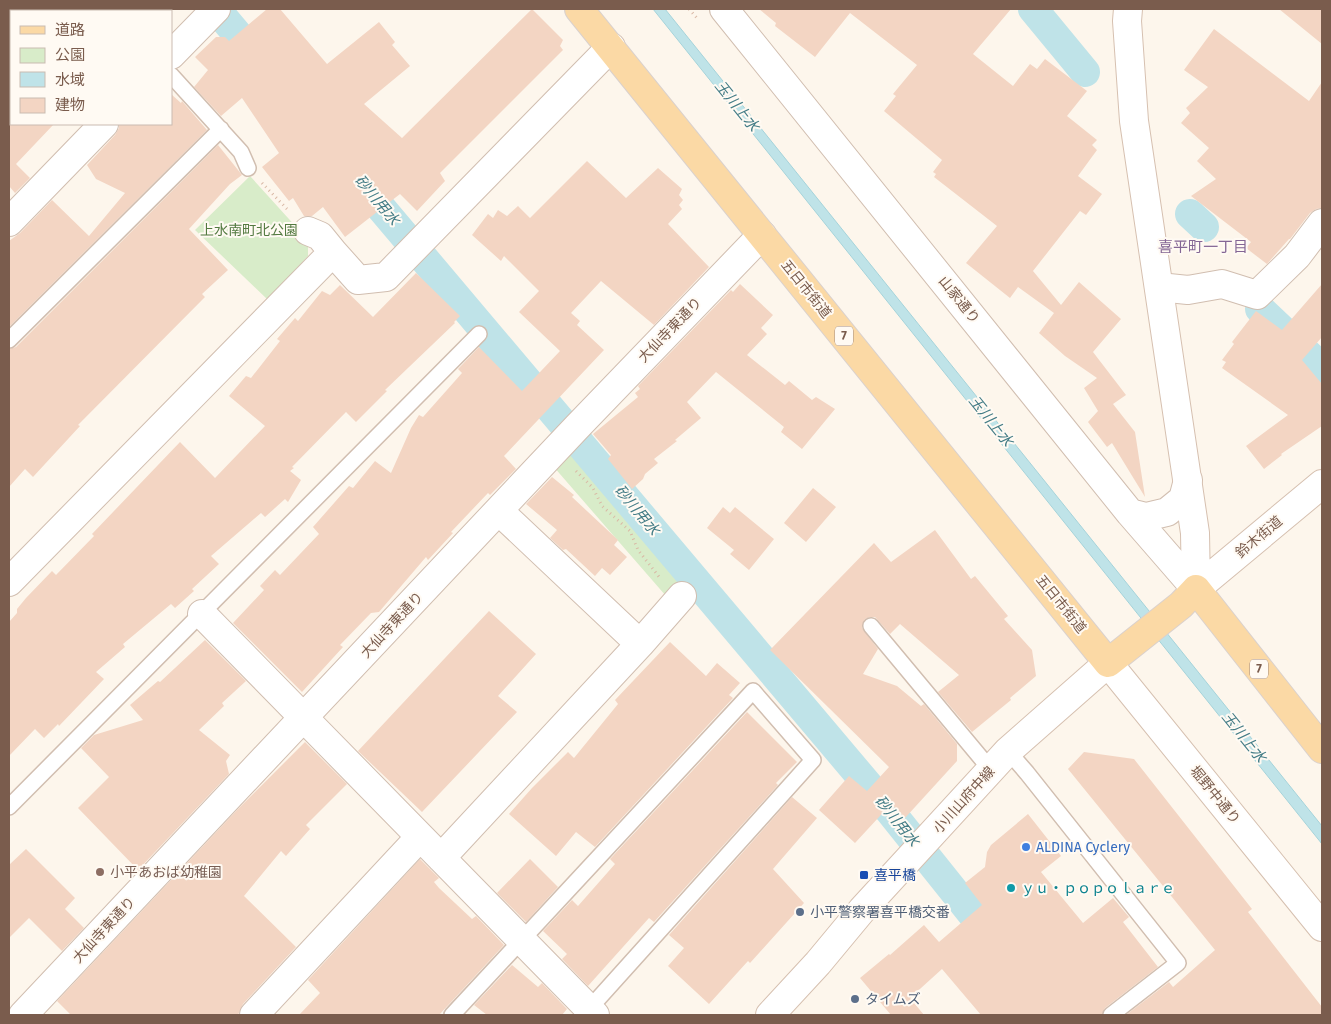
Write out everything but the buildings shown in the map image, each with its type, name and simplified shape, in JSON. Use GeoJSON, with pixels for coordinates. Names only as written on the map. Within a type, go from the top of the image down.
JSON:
{"type":"FeatureCollection","features":[{"type":"Feature","properties":{"kind":"main road","name":"五日市街道"},"geometry":{"type":"LineString","coordinates":[[579,9],[1108,663]]}},
{"type":"Feature","properties":{"kind":"main road"},"geometry":{"type":"LineString","coordinates":[[1108,663],[1181,605],[1196,590]]}},
{"type":"Feature","properties":{"kind":"main road","name":"7"},"geometry":{"type":"LineString","coordinates":[[1196,590],[1322,749]]}},
{"type":"Feature","properties":{"kind":"street"},"geometry":{"type":"LineString","coordinates":[[1128,9],[1127,21],[1134,121],[1188,480],[1195,533],[1196,590]]}},
{"type":"Feature","properties":{"kind":"street","name":"山家通り"},"geometry":{"type":"LineString","coordinates":[[732,12],[1130,512],[1196,590]]}},
{"type":"Feature","properties":{"kind":"street"},"geometry":{"type":"LineString","coordinates":[[172,54],[212,13]]}},
{"type":"Feature","properties":{"kind":"street"},"geometry":{"type":"LineString","coordinates":[[308,231],[320,236],[358,280],[386,277],[611,47]]}},
{"type":"Feature","properties":{"kind":"street"},"geometry":{"type":"LineString","coordinates":[[9,222],[103,125]]}},
{"type":"Feature","properties":{"kind":"street"},"geometry":{"type":"LineString","coordinates":[[1158,288],[1188,290],[1222,284],[1257,295],[1297,256],[1322,223]]}},
{"type":"Feature","properties":{"kind":"street","name":"大仙寺東通り"},"geometry":{"type":"LineString","coordinates":[[23,1015],[762,235]]}},
{"type":"Feature","properties":{"kind":"street"},"geometry":{"type":"LineString","coordinates":[[9,582],[332,252]]}},
{"type":"Feature","properties":{"kind":"street"},"geometry":{"type":"LineString","coordinates":[[1130,512],[1146,517],[1166,512],[1183,499],[1188,480]]}},
{"type":"Feature","properties":{"kind":"street","name":"鈴木街道"},"geometry":{"type":"LineString","coordinates":[[1196,590],[1322,484]]}},
{"type":"Feature","properties":{"kind":"street"},"geometry":{"type":"LineString","coordinates":[[499,511],[640,644]]}},
{"type":"Feature","properties":{"kind":"street"},"geometry":{"type":"LineString","coordinates":[[441,858],[680,599]]}},
{"type":"Feature","properties":{"kind":"street"},"geometry":{"type":"LineString","coordinates":[[202,614],[592,1012]]}},
{"type":"Feature","properties":{"kind":"street","name":"小川山府中線"},"geometry":{"type":"LineString","coordinates":[[770,1015],[818,963],[862,910],[1000,761],[1108,663]]}},
{"type":"Feature","properties":{"kind":"street","name":"堀野中通り"},"geometry":{"type":"LineString","coordinates":[[1108,663],[1322,927]]}},
{"type":"Feature","properties":{"kind":"street"},"geometry":{"type":"LineString","coordinates":[[254,1015],[420,837]]}},
{"type":"Feature","properties":{"kind":"lane"},"geometry":{"type":"LineString","coordinates":[[172,76],[241,152],[248,168]]}},
{"type":"Feature","properties":{"kind":"lane"},"geometry":{"type":"LineString","coordinates":[[9,340],[221,130]]}},
{"type":"Feature","properties":{"kind":"lane"},"geometry":{"type":"LineString","coordinates":[[9,806],[479,334]]}},
{"type":"Feature","properties":{"kind":"lane"},"geometry":{"type":"LineString","coordinates":[[871,626],[1000,761],[1027,773],[1178,963],[1111,1015]]}},
{"type":"Feature","properties":{"kind":"lane"},"geometry":{"type":"LineString","coordinates":[[452,1015],[753,691],[813,760],[592,1012]]}},
{"type":"Feature","properties":{"kind":"path"},"geometry":{"type":"LineString","coordinates":[[248,168],[308,231]]}},
{"type":"Feature","properties":{"kind":"path"},"geometry":{"type":"LineString","coordinates":[[565,441],[602,506],[630,531],[638,550],[680,599]]}},
{"type":"Feature","properties":{"kind":"green space","name":"上水南町北公園"},"geometry":{"type":"Polygon","coordinates":[[[250,176],[308,240],[308,256],[268,300],[195,230],[250,176]]]}},
{"type":"Feature","properties":{"kind":"green space"},"geometry":{"type":"Polygon","coordinates":[[[570,446],[682,580],[666,596],[553,466],[570,446]]]}},
{"type":"Feature","properties":{"kind":"water","name":"玉川上水"},"geometry":{"type":"Polygon","coordinates":[[[653,9],[665,9],[1322,826],[1322,844],[653,9]]]}},
{"type":"Feature","properties":{"kind":"waterway","name":"砂川用水"},"geometry":{"type":"LineString","coordinates":[[216,9],[264,66]]}},
{"type":"Feature","properties":{"kind":"waterway"},"geometry":{"type":"LineString","coordinates":[[1033,9],[1085,72]]}},
{"type":"Feature","properties":{"kind":"waterway","name":"砂川用水"},"geometry":{"type":"LineString","coordinates":[[355,177],[889,810],[997,945]]}},
{"type":"Feature","properties":{"kind":"waterway"},"geometry":{"type":"LineString","coordinates":[[1190,214],[1204,227]]}},
{"type":"Feature","properties":{"kind":"waterway"},"geometry":{"type":"LineString","coordinates":[[1260,309],[1322,368]]}},
{"type":"Feature","properties":{"kind":"place","name":"ALDINA Cyclery"},"geometry":{"type":"Point","coordinates":[1026,847]}},
{"type":"Feature","properties":{"kind":"place","name":"小平あおば幼稚園"},"geometry":{"type":"Point","coordinates":[100,872]}},
{"type":"Feature","properties":{"kind":"place","name":"喜平橋"},"geometry":{"type":"Point","coordinates":[864,875]}},
{"type":"Feature","properties":{"kind":"place","name":"ｙｕ・ｐｏｐｏｌａｒｅ"},"geometry":{"type":"Point","coordinates":[1011,888]}},
{"type":"Feature","properties":{"kind":"place","name":"小平警察署喜平橋交番"},"geometry":{"type":"Point","coordinates":[800,912]}},
{"type":"Feature","properties":{"kind":"place","name":"タイムズ"},"geometry":{"type":"Point","coordinates":[855,999]}},
{"type":"Feature","properties":{"kind":"district","name":"喜平町一丁目"},"geometry":{"type":"Point","coordinates":[1203,247]}}]}
